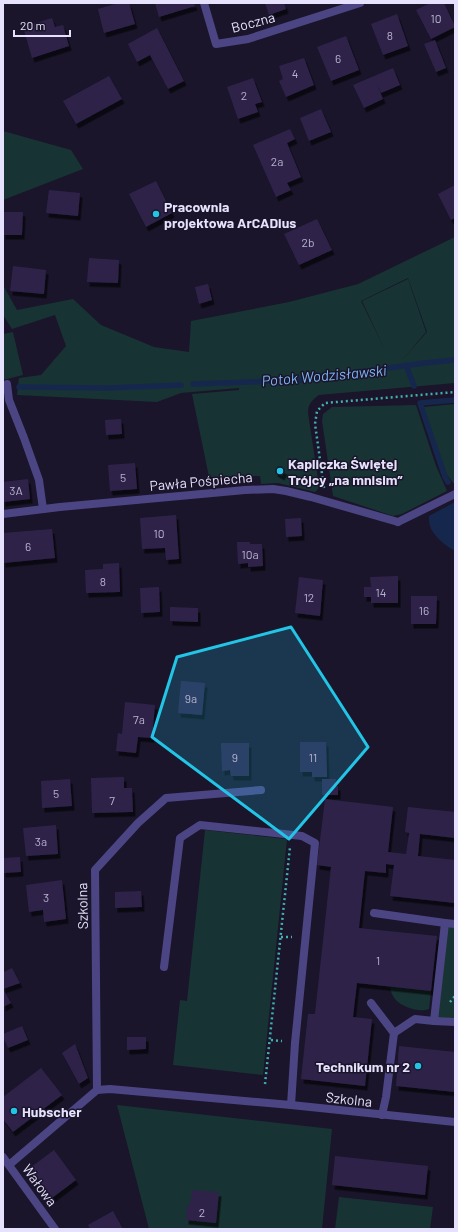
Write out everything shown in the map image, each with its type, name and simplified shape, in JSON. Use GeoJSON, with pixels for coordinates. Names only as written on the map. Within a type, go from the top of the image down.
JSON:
{"type":"FeatureCollection","features":[{"type":"Feature","properties":{"kind":"street","name":"Boczna"},"geometry":{"type":"LineString","coordinates":[[204,3],[216,44],[248,39],[360,3]]}},
{"type":"Feature","properties":{"kind":"street"},"geometry":{"type":"LineString","coordinates":[[7,384],[9,400],[39,480],[44,509]]}},
{"type":"Feature","properties":{"kind":"street","name":"Pawła Pośpiecha"},"geometry":{"type":"LineString","coordinates":[[3,514],[245,490],[273,489],[326,501],[398,522],[455,494]]}},
{"type":"Feature","properties":{"kind":"street","name":"Szkolna"},"geometry":{"type":"LineString","coordinates":[[261,790],[166,798],[138,823],[95,870],[96,1090],[110,1089],[291,1105],[455,1122]]}},
{"type":"Feature","properties":{"kind":"street"},"geometry":{"type":"LineString","coordinates":[[164,967],[180,838],[200,825],[302,836],[315,843],[295,1043],[291,1105]]}},
{"type":"Feature","properties":{"kind":"street"},"geometry":{"type":"LineString","coordinates":[[374,913],[455,924]]}},
{"type":"Feature","properties":{"kind":"street"},"geometry":{"type":"LineString","coordinates":[[434,1021],[445,923]]}},
{"type":"Feature","properties":{"kind":"street"},"geometry":{"type":"LineString","coordinates":[[371,1003],[394,1033],[386,1097],[382,1115]]}},
{"type":"Feature","properties":{"kind":"street"},"geometry":{"type":"LineString","coordinates":[[394,1033],[415,1019],[455,1022]]}},
{"type":"Feature","properties":{"kind":"street"},"geometry":{"type":"LineString","coordinates":[[9,1165],[96,1090]]}},
{"type":"Feature","properties":{"kind":"street","name":"Wałowa"},"geometry":{"type":"LineString","coordinates":[[3,1157],[56,1229]]}},
{"type":"Feature","properties":{"kind":"path"},"geometry":{"type":"LineString","coordinates":[[326,501],[315,424],[317,411],[325,403],[455,392]]}},
{"type":"Feature","properties":{"kind":"path"},"geometry":{"type":"LineString","coordinates":[[265,1084],[291,835]]}},
{"type":"Feature","properties":{"kind":"highlighted area"},"geometry":{"type":"Polygon","coordinates":[[[291,627],[368,747],[289,839],[152,737],[177,657],[291,627]]]}},
{"type":"Feature","properties":{"kind":"green space"},"geometry":{"type":"Polygon","coordinates":[[[3,131],[71,150],[83,169],[3,200],[3,131]]]}},
{"type":"Feature","properties":{"kind":"green space"},"geometry":{"type":"Polygon","coordinates":[[[455,237],[455,383],[319,395],[312,401],[308,410],[319,485],[315,492],[278,483],[261,484],[260,476],[209,477],[192,394],[239,390],[239,388],[181,393],[157,402],[17,395],[19,378],[41,375],[66,346],[55,315],[12,329],[3,315],[3,285],[17,310],[73,299],[101,325],[154,347],[189,352],[191,321],[289,302],[358,284],[455,237]],[[408,278],[361,301],[385,350],[362,301],[408,279],[426,332],[401,361],[427,332],[408,278]]]}},
{"type":"Feature","properties":{"kind":"green space"},"geometry":{"type":"Polygon","coordinates":[[[13,332],[23,375],[3,380],[3,334],[13,332]]]}},
{"type":"Feature","properties":{"kind":"green space"},"geometry":{"type":"Polygon","coordinates":[[[455,404],[455,485],[447,475],[423,407],[455,404]]]}},
{"type":"Feature","properties":{"kind":"green space"},"geometry":{"type":"Polygon","coordinates":[[[416,405],[436,466],[447,491],[402,514],[393,516],[333,496],[322,421],[323,414],[332,407],[416,405]]]}},
{"type":"Feature","properties":{"kind":"green space"},"geometry":{"type":"Polygon","coordinates":[[[205,830],[287,839],[263,1075],[173,1065],[180,1000],[187,1001],[205,830]]]}},
{"type":"Feature","properties":{"kind":"green space"},"geometry":{"type":"Polygon","coordinates":[[[445,923],[455,924],[455,1022],[434,1021],[445,923]]]}},
{"type":"Feature","properties":{"kind":"green space"},"geometry":{"type":"Polygon","coordinates":[[[390,987],[431,991],[429,1009],[416,1010],[398,1002],[394,998],[390,987]]]}},
{"type":"Feature","properties":{"kind":"green space"},"geometry":{"type":"Polygon","coordinates":[[[117,1105],[332,1129],[322,1229],[149,1229],[117,1105]]]}},
{"type":"Feature","properties":{"kind":"green space"},"geometry":{"type":"Polygon","coordinates":[[[339,1197],[433,1207],[430,1229],[335,1229],[339,1197]]]}},
{"type":"Feature","properties":{"kind":"water"},"geometry":{"type":"Polygon","coordinates":[[[455,502],[455,551],[444,544],[434,533],[430,525],[429,516],[455,502]]]}},
{"type":"Feature","properties":{"kind":"building"},"geometry":{"type":"Polygon","coordinates":[[[119,3],[129,3],[135,24],[104,33],[98,9],[119,3]]]}},
{"type":"Feature","properties":{"kind":"building"},"geometry":{"type":"Polygon","coordinates":[[[155,3],[194,3],[195,6],[159,17],[155,3]]]}},
{"type":"Feature","properties":{"kind":"building"},"geometry":{"type":"Polygon","coordinates":[[[265,3],[284,3],[286,9],[269,15],[265,3]]]}},
{"type":"Feature","properties":{"kind":"building"},"geometry":{"type":"Polygon","coordinates":[[[430,3],[444,3],[455,26],[431,39],[416,10],[430,3]]]}},
{"type":"Feature","properties":{"kind":"building"},"geometry":{"type":"Polygon","coordinates":[[[397,14],[408,46],[383,55],[371,24],[397,14]]]}},
{"type":"Feature","properties":{"kind":"building"},"geometry":{"type":"Polygon","coordinates":[[[52,18],[55,27],[63,25],[69,46],[32,58],[23,27],[52,18]]]}},
{"type":"Feature","properties":{"kind":"building"},"geometry":{"type":"Polygon","coordinates":[[[157,28],[184,81],[168,89],[150,55],[137,62],[128,44],[157,28]]]}},
{"type":"Feature","properties":{"kind":"building"},"geometry":{"type":"Polygon","coordinates":[[[346,36],[359,70],[331,81],[317,47],[346,36]]]}},
{"type":"Feature","properties":{"kind":"building"},"geometry":{"type":"Polygon","coordinates":[[[435,40],[446,68],[436,72],[424,44],[435,40]]]}},
{"type":"Feature","properties":{"kind":"building"},"geometry":{"type":"Polygon","coordinates":[[[304,58],[314,85],[286,97],[279,81],[283,79],[279,66],[304,58]]]}},
{"type":"Feature","properties":{"kind":"building"},"geometry":{"type":"Polygon","coordinates":[[[393,68],[400,85],[381,93],[376,82],[383,99],[364,108],[353,85],[393,68]]]}},
{"type":"Feature","properties":{"kind":"building"},"geometry":{"type":"Polygon","coordinates":[[[109,76],[122,99],[76,124],[63,101],[109,76]]]}},
{"type":"Feature","properties":{"kind":"building"},"geometry":{"type":"Polygon","coordinates":[[[253,78],[262,102],[255,104],[258,112],[238,119],[227,87],[253,78]]]}},
{"type":"Feature","properties":{"kind":"building"},"geometry":{"type":"Polygon","coordinates":[[[321,109],[331,132],[309,141],[300,118],[321,109]]]}},
{"type":"Feature","properties":{"kind":"building"},"geometry":{"type":"Polygon","coordinates":[[[290,129],[295,139],[287,143],[301,177],[287,183],[291,190],[276,197],[253,145],[290,129]]]}},
{"type":"Feature","properties":{"kind":"building"},"geometry":{"type":"Polygon","coordinates":[[[156,181],[172,213],[146,227],[129,194],[156,181]]]}},
{"type":"Feature","properties":{"kind":"building"},"geometry":{"type":"Polygon","coordinates":[[[455,185],[455,218],[451,220],[438,194],[455,185]]]}},
{"type":"Feature","properties":{"kind":"building"},"geometry":{"type":"Polygon","coordinates":[[[49,190],[80,193],[78,216],[46,213],[49,190]]]}},
{"type":"Feature","properties":{"kind":"building"},"geometry":{"type":"Polygon","coordinates":[[[3,212],[23,212],[22,235],[3,235],[3,212]]]}},
{"type":"Feature","properties":{"kind":"building"},"geometry":{"type":"Polygon","coordinates":[[[317,219],[332,250],[299,265],[284,234],[317,219]]]}},
{"type":"Feature","properties":{"kind":"building"},"geometry":{"type":"Polygon","coordinates":[[[89,258],[119,260],[118,283],[87,282],[89,258]]]}},
{"type":"Feature","properties":{"kind":"building"},"geometry":{"type":"Polygon","coordinates":[[[13,266],[46,270],[44,294],[10,291],[13,266]]]}},
{"type":"Feature","properties":{"kind":"building"},"geometry":{"type":"Polygon","coordinates":[[[208,284],[212,300],[199,304],[195,287],[208,284]]]}},
{"type":"Feature","properties":{"kind":"building"},"geometry":{"type":"Polygon","coordinates":[[[121,419],[122,434],[106,435],[105,420],[121,419]]]}},
{"type":"Feature","properties":{"kind":"building"},"geometry":{"type":"Polygon","coordinates":[[[135,463],[137,489],[110,491],[108,465],[135,463]]]}},
{"type":"Feature","properties":{"kind":"building","name":"Kapliczka Świętej Trójcy „na mnisim”"},"geometry":{"type":"Polygon","coordinates":[[[277,467],[285,470],[282,476],[275,472],[277,467]]]}},
{"type":"Feature","properties":{"kind":"building"},"geometry":{"type":"Polygon","coordinates":[[[28,479],[30,499],[3,502],[3,482],[28,479]]]}},
{"type":"Feature","properties":{"kind":"building"},"geometry":{"type":"Polygon","coordinates":[[[176,515],[179,559],[166,560],[165,548],[142,549],[140,518],[176,515]]]}},
{"type":"Feature","properties":{"kind":"building"},"geometry":{"type":"Polygon","coordinates":[[[301,518],[302,536],[286,537],[285,519],[301,518]]]}},
{"type":"Feature","properties":{"kind":"building"},"geometry":{"type":"Polygon","coordinates":[[[52,529],[55,558],[3,563],[3,533],[52,529]]]}},
{"type":"Feature","properties":{"kind":"building"},"geometry":{"type":"Polygon","coordinates":[[[237,542],[262,544],[263,566],[248,567],[248,563],[238,564],[237,542]]]}},
{"type":"Feature","properties":{"kind":"building"},"geometry":{"type":"Polygon","coordinates":[[[119,563],[120,592],[86,593],[85,570],[103,569],[103,564],[119,563]]]}},
{"type":"Feature","properties":{"kind":"building"},"geometry":{"type":"Polygon","coordinates":[[[398,576],[398,603],[371,603],[371,597],[364,597],[364,587],[371,587],[370,577],[398,576]]]}},
{"type":"Feature","properties":{"kind":"building"},"geometry":{"type":"Polygon","coordinates":[[[299,577],[323,580],[320,616],[295,613],[299,577]]]}},
{"type":"Feature","properties":{"kind":"building"},"geometry":{"type":"Polygon","coordinates":[[[159,587],[160,612],[141,613],[140,588],[159,587]]]}},
{"type":"Feature","properties":{"kind":"building"},"geometry":{"type":"Polygon","coordinates":[[[411,596],[437,596],[436,624],[411,624],[411,596]]]}},
{"type":"Feature","properties":{"kind":"building"},"geometry":{"type":"Polygon","coordinates":[[[170,607],[198,608],[198,622],[170,621],[170,607]]]}},
{"type":"Feature","properties":{"kind":"building"},"geometry":{"type":"Polygon","coordinates":[[[181,681],[205,683],[202,715],[178,713],[181,681]]]}},
{"type":"Feature","properties":{"kind":"building"},"geometry":{"type":"Polygon","coordinates":[[[125,702],[155,705],[152,738],[138,737],[136,753],[116,751],[118,733],[122,734],[125,702]]]}},
{"type":"Feature","properties":{"kind":"building"},"geometry":{"type":"Polygon","coordinates":[[[300,742],[326,742],[327,777],[312,777],[312,772],[300,772],[300,742]]]}},
{"type":"Feature","properties":{"kind":"building"},"geometry":{"type":"Polygon","coordinates":[[[221,743],[249,743],[249,776],[231,776],[230,770],[222,771],[221,743]]]}},
{"type":"Feature","properties":{"kind":"building"},"geometry":{"type":"Polygon","coordinates":[[[124,777],[124,788],[132,788],[133,812],[92,813],[91,778],[124,777]]]}},
{"type":"Feature","properties":{"kind":"building"},"geometry":{"type":"Polygon","coordinates":[[[70,779],[72,806],[42,808],[41,781],[70,779]]]}},
{"type":"Feature","properties":{"kind":"building"},"geometry":{"type":"Polygon","coordinates":[[[322,779],[336,779],[335,786],[338,786],[338,795],[322,795],[322,779]]]}},
{"type":"Feature","properties":{"kind":"building"},"geometry":{"type":"Polygon","coordinates":[[[325,799],[393,807],[388,852],[406,854],[409,833],[405,832],[408,807],[455,812],[455,838],[420,834],[418,856],[455,860],[455,903],[390,896],[394,865],[386,864],[386,873],[365,871],[359,928],[437,936],[431,991],[357,983],[353,1017],[372,1019],[365,1086],[301,1079],[308,1014],[315,1014],[331,867],[317,865],[325,799]]]}},
{"type":"Feature","properties":{"kind":"building"},"geometry":{"type":"Polygon","coordinates":[[[56,825],[58,854],[26,856],[23,828],[56,825]]]}},
{"type":"Feature","properties":{"kind":"building"},"geometry":{"type":"Polygon","coordinates":[[[20,857],[21,872],[3,873],[3,858],[20,857]]]}},
{"type":"Feature","properties":{"kind":"building"},"geometry":{"type":"Polygon","coordinates":[[[62,880],[66,919],[44,922],[43,910],[29,912],[26,885],[62,880]]]}},
{"type":"Feature","properties":{"kind":"building"},"geometry":{"type":"Polygon","coordinates":[[[141,891],[142,907],[115,908],[115,892],[141,891]]]}},
{"type":"Feature","properties":{"kind":"building"},"geometry":{"type":"Polygon","coordinates":[[[12,968],[20,983],[3,989],[3,969],[4,972],[12,968]]]}},
{"type":"Feature","properties":{"kind":"building"},"geometry":{"type":"Polygon","coordinates":[[[3,989],[11,1003],[3,1007],[3,989]]]}},
{"type":"Feature","properties":{"kind":"building"},"geometry":{"type":"Polygon","coordinates":[[[22,1026],[28,1040],[8,1048],[3,1034],[22,1026]]]}},
{"type":"Feature","properties":{"kind":"building"},"geometry":{"type":"Polygon","coordinates":[[[127,1037],[146,1037],[146,1049],[127,1050],[127,1037]]]}},
{"type":"Feature","properties":{"kind":"building"},"geometry":{"type":"Polygon","coordinates":[[[75,1044],[88,1078],[79,1084],[62,1053],[75,1044]]]}},
{"type":"Feature","properties":{"kind":"building"},"geometry":{"type":"Polygon","coordinates":[[[399,1046],[455,1052],[455,1092],[396,1086],[399,1046]]]}},
{"type":"Feature","properties":{"kind":"building"},"geometry":{"type":"Polygon","coordinates":[[[41,1068],[62,1095],[13,1132],[3,1119],[3,1097],[41,1068]]]}},
{"type":"Feature","properties":{"kind":"building"},"geometry":{"type":"Polygon","coordinates":[[[54,1150],[76,1180],[52,1198],[30,1168],[54,1150]]]}},
{"type":"Feature","properties":{"kind":"building"},"geometry":{"type":"Polygon","coordinates":[[[335,1156],[428,1166],[425,1195],[332,1185],[335,1156]]]}},
{"type":"Feature","properties":{"kind":"building"},"geometry":{"type":"Polygon","coordinates":[[[192,1190],[219,1192],[216,1223],[186,1220],[187,1205],[190,1205],[192,1190]]]}},
{"type":"Feature","properties":{"kind":"building"},"geometry":{"type":"Polygon","coordinates":[[[113,1211],[123,1229],[90,1229],[88,1225],[113,1211]]]}},
{"type":"Feature","properties":{"kind":"waterway","name":"Potok Wodzisławski"},"geometry":{"type":"LineString","coordinates":[[193,384],[302,380],[455,360]]}},
{"type":"Feature","properties":{"kind":"waterway"},"geometry":{"type":"LineString","coordinates":[[406,365],[414,386]]}},
{"type":"Feature","properties":{"kind":"waterway","name":"Potok Wodzisławski"},"geometry":{"type":"LineString","coordinates":[[19,387],[109,388],[181,385]]}},
{"type":"Feature","properties":{"kind":"waterway"},"geometry":{"type":"LineString","coordinates":[[448,482],[420,403],[455,400]]}},
{"type":"Feature","properties":{"kind":"place","name":"Pracownia projektowa ArCADius"},"geometry":{"type":"Point","coordinates":[156,214]}},
{"type":"Feature","properties":{"kind":"place","name":"Kapliczka Świętej Trójcy „na mnisim”"},"geometry":{"type":"Point","coordinates":[280,471]}},
{"type":"Feature","properties":{"kind":"place","name":"Technikum nr 2"},"geometry":{"type":"Point","coordinates":[418,1066]}},
{"type":"Feature","properties":{"kind":"place","name":"Hubscher"},"geometry":{"type":"Point","coordinates":[14,1111]}}]}
